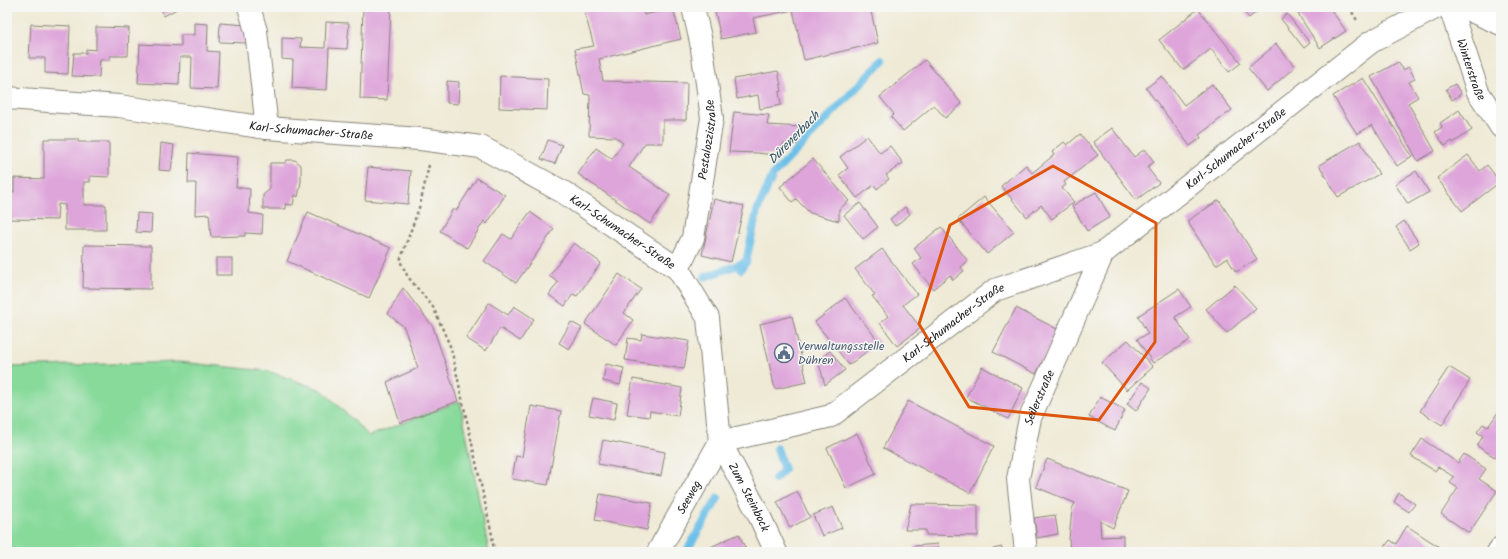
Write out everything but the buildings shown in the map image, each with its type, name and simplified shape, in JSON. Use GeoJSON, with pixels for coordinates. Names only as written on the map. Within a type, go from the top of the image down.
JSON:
{"type":"FeatureCollection","features":[{"type":"Feature","properties":{"kind":"street"},"geometry":{"type":"LineString","coordinates":[[249,7],[256,31],[266,128]]}},
{"type":"Feature","properties":{"kind":"street","name":"Pestalozzistraße"},"geometry":{"type":"LineString","coordinates":[[678,269],[693,238],[712,118],[701,42],[693,7]]}},
{"type":"Feature","properties":{"kind":"street","name":"Karl-Schumacher-Straße"},"geometry":{"type":"LineString","coordinates":[[7,98],[119,106],[266,128],[435,141],[482,148],[563,192],[678,269],[708,318],[720,442],[831,416],[995,290],[1103,253],[1371,42],[1437,7]]}},
{"type":"Feature","properties":{"kind":"street","name":"Winterstraße"},"geometry":{"type":"LineString","coordinates":[[1450,7],[1478,92],[1501,127]]}},
{"type":"Feature","properties":{"kind":"street"},"geometry":{"type":"LineString","coordinates":[[1462,7],[1501,24]]}},
{"type":"Feature","properties":{"kind":"street","name":"Seilerstraße"},"geometry":{"type":"LineString","coordinates":[[1026,552],[1018,479],[1030,418],[1103,253]]}},
{"type":"Feature","properties":{"kind":"street","name":"Seeweg"},"geometry":{"type":"LineString","coordinates":[[658,552],[720,442]]}},
{"type":"Feature","properties":{"kind":"street","name":"Zum Steinbock"},"geometry":{"type":"LineString","coordinates":[[720,442],[758,513],[776,552]]}},
{"type":"Feature","properties":{"kind":"street"},"geometry":{"type":"LineString","coordinates":[[1498,552],[1501,548]]}},
{"type":"Feature","properties":{"kind":"path"},"geometry":{"type":"LineString","coordinates":[[435,141],[420,205],[400,261],[408,276],[433,307],[452,348],[492,535],[494,552]]}},
{"type":"Feature","properties":{"kind":"highlighted area"},"geometry":{"type":"Polygon","coordinates":[[[1053,166],[1156,223],[1155,342],[1099,420],[969,407],[919,324],[950,225],[1053,166]]]}},
{"type":"Feature","properties":{"kind":"green space"},"geometry":{"type":"Polygon","coordinates":[[[179,362],[268,371],[322,390],[369,436],[460,401],[489,552],[7,552],[7,367],[179,362]]]}},
{"type":"Feature","properties":{"kind":"waterway","name":"Dürenerbach"},"geometry":{"type":"LineString","coordinates":[[741,269],[746,262],[757,211],[773,175],[883,60]]}},
{"type":"Feature","properties":{"kind":"waterway"},"geometry":{"type":"LineString","coordinates":[[705,277],[746,262]]}},
{"type":"Feature","properties":{"kind":"waterway","name":"Dürenerbach"},"geometry":{"type":"LineString","coordinates":[[775,479],[784,470],[777,448]]}},
{"type":"Feature","properties":{"kind":"waterway","name":"Dürenerbach"},"geometry":{"type":"LineString","coordinates":[[686,552],[718,498]]}},
{"type":"Feature","properties":{"kind":"place","name":"Verwaltungsstelle Dühren"},"geometry":{"type":"Point","coordinates":[784,353]}}]}
